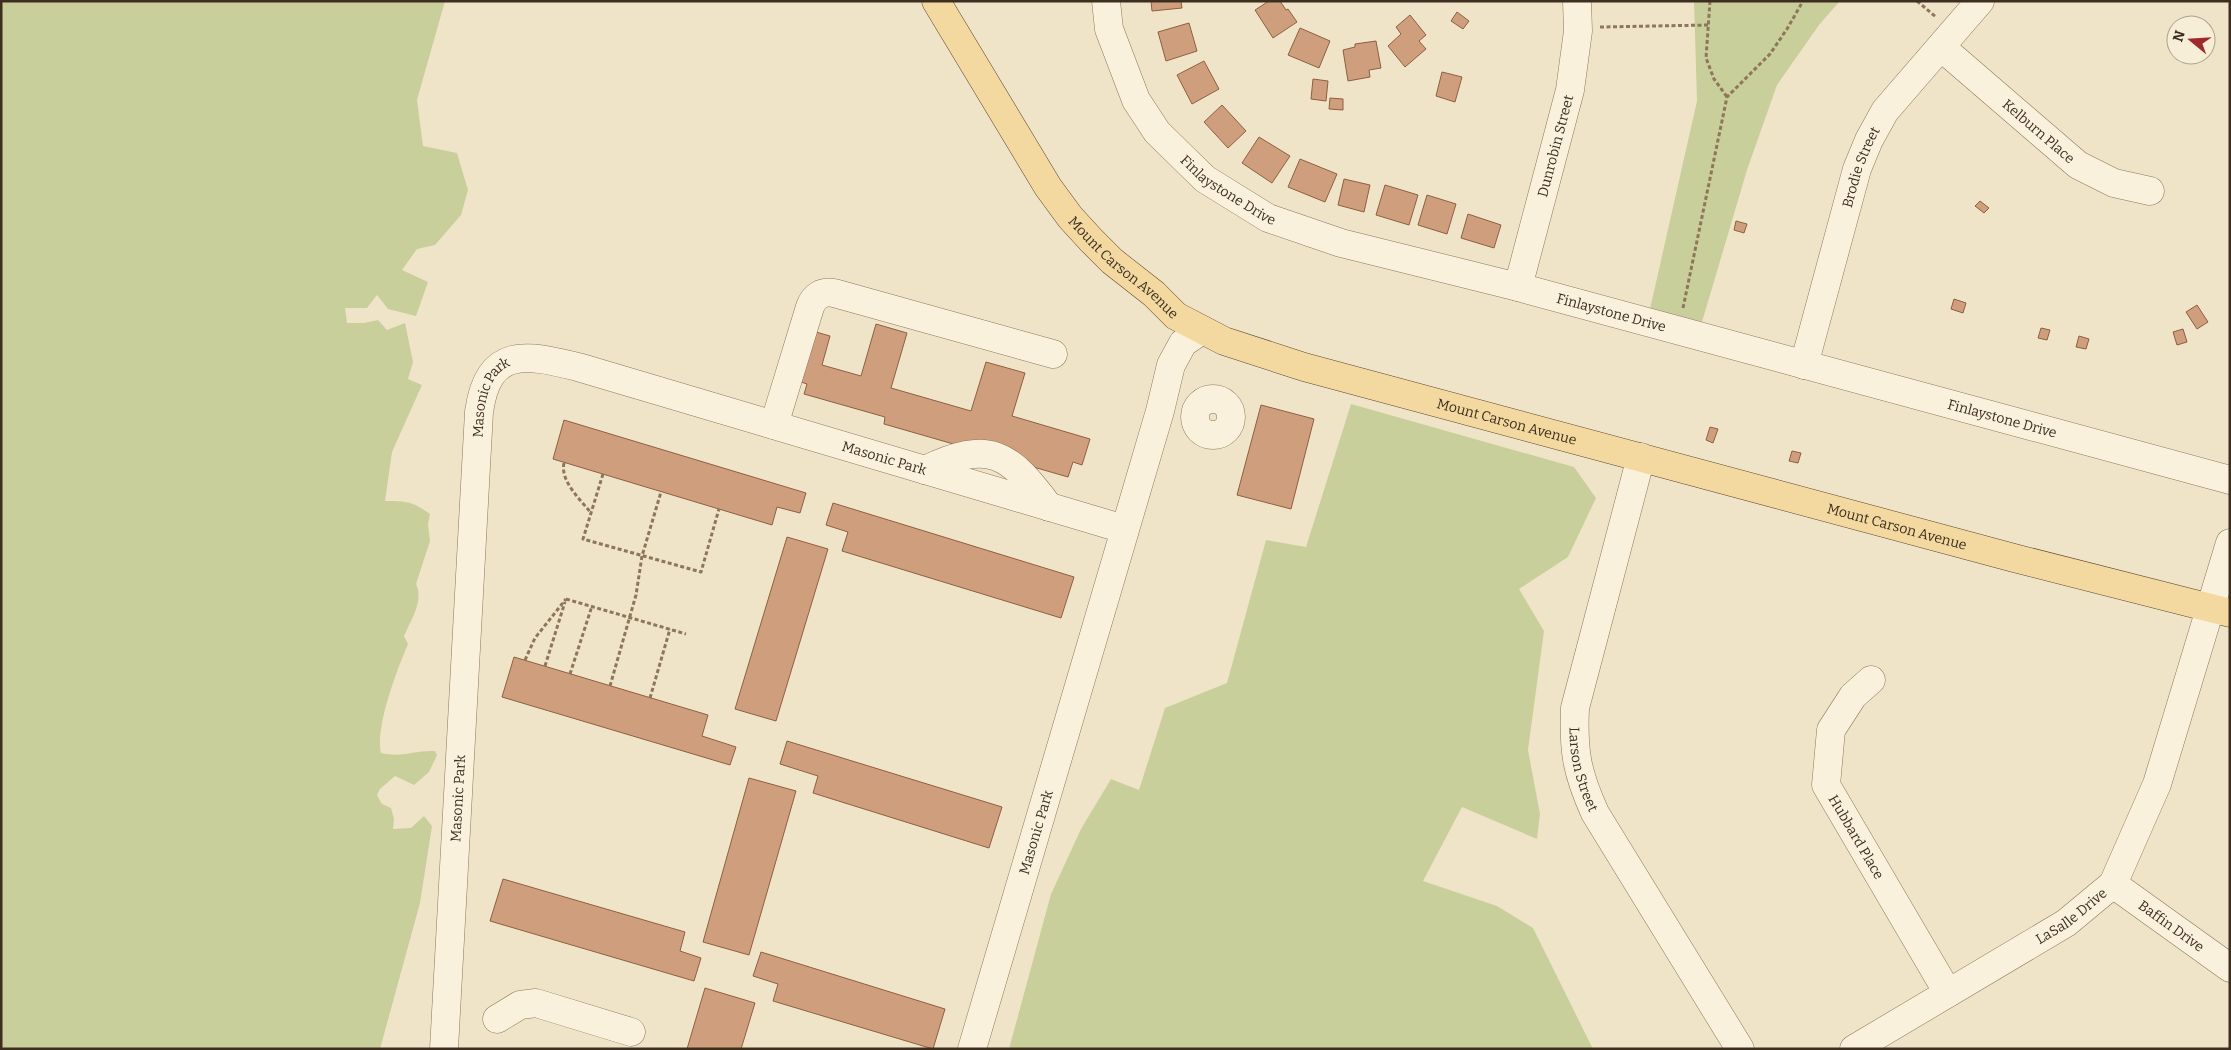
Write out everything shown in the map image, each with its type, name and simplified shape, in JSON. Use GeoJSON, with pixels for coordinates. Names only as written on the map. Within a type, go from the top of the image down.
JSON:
{"type":"FeatureCollection","features":[{"type":"Feature","properties":{"kind":"main road","name":"Mount Carson Avenue"},"geometry":{"type":"LineString","coordinates":[[936,1],[1042,178],[1070,217],[1107,256],[1154,294],[1176,316],[1231,344],[1304,367],[2220,611]]}},
{"type":"Feature","properties":{"kind":"street","name":"Finlaystone Drive"},"geometry":{"type":"LineString","coordinates":[[1106,1],[1109,29],[1136,100],[1157,132],[1205,179],[1268,218],[1332,240],[1518,288],[2230,480]]}},
{"type":"Feature","properties":{"kind":"street","name":"Brodie Street"},"geometry":{"type":"LineString","coordinates":[[1804,365],[1857,169],[1869,140],[1889,105],[1980,1]]}},
{"type":"Feature","properties":{"kind":"street","name":"Dunrobin Street"},"geometry":{"type":"LineString","coordinates":[[1518,288],[1570,90],[1577,14]]}},
{"type":"Feature","properties":{"kind":"street","name":"Kelburn Place"},"geometry":{"type":"LineString","coordinates":[[1941,47],[2078,165],[2114,184],[2150,191]]}},
{"type":"Feature","properties":{"kind":"street"},"geometry":{"type":"LineString","coordinates":[[774,425],[810,306],[815,297],[824,293],[834,293],[1053,354]]}},
{"type":"Feature","properties":{"kind":"street","name":"Masonic Park"},"geometry":{"type":"LineString","coordinates":[[972,1049],[1160,410],[1171,365],[1183,343],[1202,330]]}},
{"type":"Feature","properties":{"kind":"street","name":"Masonic Park"},"geometry":{"type":"LineString","coordinates":[[444,1049],[478,421],[481,396],[488,378],[501,364],[510,360],[526,358],[547,359],[578,367],[1124,529]]}},
{"type":"Feature","properties":{"kind":"street","name":"Larson Street"},"geometry":{"type":"LineString","coordinates":[[1641,457],[1575,708],[1574,744],[1582,785],[1595,813],[1740,1049]]}},
{"type":"Feature","properties":{"kind":"street"},"geometry":{"type":"LineString","coordinates":[[2220,611],[2230,543]]}},
{"type":"Feature","properties":{"kind":"street","name":"LaSalle Drive"},"geometry":{"type":"LineString","coordinates":[[1854,1049],[2066,923],[2113,884],[2156,784],[2220,611]]}},
{"type":"Feature","properties":{"kind":"street","name":"Hubbard Place"},"geometry":{"type":"LineString","coordinates":[[1871,680],[1853,696],[1831,730],[1826,785],[1948,992]]}},
{"type":"Feature","properties":{"kind":"street","name":"Baffin Drive"},"geometry":{"type":"LineString","coordinates":[[2113,884],[2230,968]]}},
{"type":"Feature","properties":{"kind":"street"},"geometry":{"type":"LineString","coordinates":[[497,1019],[520,1005],[536,1003],[631,1032]]}},
{"type":"Feature","properties":{"kind":"path"},"geometry":{"type":"LineString","coordinates":[[1710,1],[1706,58],[1714,79],[1728,97]]}},
{"type":"Feature","properties":{"kind":"path"},"geometry":{"type":"LineString","coordinates":[[1678,331],[1728,97],[1770,54],[1803,1]]}},
{"type":"Feature","properties":{"kind":"path"},"geometry":{"type":"LineString","coordinates":[[1577,14],[1709,25]]}},
{"type":"Feature","properties":{"kind":"path"},"geometry":{"type":"LineString","coordinates":[[564,463],[562,470],[564,478],[591,513]]}},
{"type":"Feature","properties":{"kind":"path"},"geometry":{"type":"LineString","coordinates":[[603,474],[583,540],[701,572],[719,509]]}},
{"type":"Feature","properties":{"kind":"path"},"geometry":{"type":"LineString","coordinates":[[610,686],[636,595],[642,556],[661,492]]}},
{"type":"Feature","properties":{"kind":"path"},"geometry":{"type":"LineString","coordinates":[[566,599],[686,634]]}},
{"type":"Feature","properties":{"kind":"path"},"geometry":{"type":"LineString","coordinates":[[525,660],[535,638],[566,599]]}},
{"type":"Feature","properties":{"kind":"path"},"geometry":{"type":"LineString","coordinates":[[545,666],[566,599]]}},
{"type":"Feature","properties":{"kind":"path"},"geometry":{"type":"LineString","coordinates":[[570,674],[592,606]]}},
{"type":"Feature","properties":{"kind":"path"},"geometry":{"type":"LineString","coordinates":[[650,698],[670,629]]}},
{"type":"Feature","properties":{"kind":"green space"},"geometry":{"type":"Polygon","coordinates":[[[1,1],[445,1],[417,100],[423,146],[457,153],[468,190],[461,215],[435,245],[417,249],[402,270],[428,282],[416,316],[388,309],[377,295],[367,308],[345,308],[347,323],[364,323],[378,320],[387,330],[405,323],[413,362],[408,379],[422,385],[392,452],[385,501],[409,503],[418,506],[430,514],[428,524],[430,541],[416,584],[418,604],[404,636],[408,644],[388,698],[380,742],[381,753],[395,755],[435,751],[437,755],[429,772],[414,785],[395,776],[380,789],[377,795],[382,804],[391,808],[394,819],[393,829],[411,828],[424,816],[432,826],[420,903],[380,1049],[1,1049],[1,1]]]}},
{"type":"Feature","properties":{"kind":"green space"},"geometry":{"type":"Polygon","coordinates":[[[1694,1],[1840,1],[1819,25],[1777,85],[1747,170],[1702,322],[1650,309],[1697,101],[1694,1]]]}},
{"type":"Feature","properties":{"kind":"green space"},"geometry":{"type":"Polygon","coordinates":[[[1351,404],[1574,467],[1596,498],[1568,557],[1519,589],[1544,631],[1528,750],[1540,814],[1537,839],[1462,807],[1423,881],[1497,906],[1533,928],[1593,1049],[1009,1049],[1051,894],[1081,829],[1111,779],[1139,790],[1165,708],[1227,683],[1266,540],[1306,547],[1351,404]]]}},
{"type":"Feature","properties":{"kind":"building"},"geometry":{"type":"Polygon","coordinates":[[[1151,1],[1181,1],[1182,8],[1152,11],[1151,1]]]}},
{"type":"Feature","properties":{"kind":"building"},"geometry":{"type":"Polygon","coordinates":[[[1269,1],[1280,1],[1297,22],[1273,38],[1255,10],[1269,1]]]}},
{"type":"Feature","properties":{"kind":"building"},"geometry":{"type":"Polygon","coordinates":[[[1457,12],[1469,21],[1463,29],[1451,21],[1457,12]]]}},
{"type":"Feature","properties":{"kind":"building"},"geometry":{"type":"Polygon","coordinates":[[[1410,15],[1426,35],[1419,41],[1426,49],[1405,67],[1388,46],[1401,34],[1396,27],[1410,15]]]}},
{"type":"Feature","properties":{"kind":"building"},"geometry":{"type":"Polygon","coordinates":[[[1189,23],[1197,51],[1166,61],[1158,32],[1189,23]]]}},
{"type":"Feature","properties":{"kind":"building"},"geometry":{"type":"Polygon","coordinates":[[[1300,28],[1330,41],[1319,68],[1288,55],[1300,28]]]}},
{"type":"Feature","properties":{"kind":"building"},"geometry":{"type":"Polygon","coordinates":[[[1376,41],[1381,68],[1369,70],[1370,77],[1348,81],[1343,50],[1355,47],[1355,44],[1376,41]]]}},
{"type":"Feature","properties":{"kind":"building"},"geometry":{"type":"Polygon","coordinates":[[[1204,61],[1219,89],[1192,104],[1177,75],[1204,61]]]}},
{"type":"Feature","properties":{"kind":"building"},"geometry":{"type":"Polygon","coordinates":[[[1442,72],[1462,77],[1455,102],[1436,96],[1442,72]]]}},
{"type":"Feature","properties":{"kind":"building"},"geometry":{"type":"Polygon","coordinates":[[[1313,79],[1328,81],[1326,101],[1311,99],[1313,79]]]}},
{"type":"Feature","properties":{"kind":"building"},"geometry":{"type":"Polygon","coordinates":[[[1330,98],[1343,99],[1343,110],[1329,109],[1330,98]]]}},
{"type":"Feature","properties":{"kind":"building"},"geometry":{"type":"Polygon","coordinates":[[[1222,105],[1246,131],[1228,148],[1204,122],[1222,105]]]}},
{"type":"Feature","properties":{"kind":"building"},"geometry":{"type":"Polygon","coordinates":[[[1259,137],[1290,156],[1272,183],[1242,163],[1259,137]]]}},
{"type":"Feature","properties":{"kind":"building"},"geometry":{"type":"Polygon","coordinates":[[[1300,159],[1337,174],[1325,202],[1288,187],[1300,159]]]}},
{"type":"Feature","properties":{"kind":"building"},"geometry":{"type":"Polygon","coordinates":[[[1344,179],[1370,185],[1364,212],[1338,205],[1344,179]]]}},
{"type":"Feature","properties":{"kind":"building"},"geometry":{"type":"Polygon","coordinates":[[[1385,185],[1418,195],[1409,225],[1376,215],[1385,185]]]}},
{"type":"Feature","properties":{"kind":"building"},"geometry":{"type":"Polygon","coordinates":[[[1427,195],[1456,204],[1447,234],[1418,225],[1427,195]]]}},
{"type":"Feature","properties":{"kind":"building"},"geometry":{"type":"Polygon","coordinates":[[[1980,201],[1989,208],[1984,213],[1975,206],[1980,201]]]}},
{"type":"Feature","properties":{"kind":"building"},"geometry":{"type":"Polygon","coordinates":[[[1468,214],[1501,225],[1494,248],[1461,238],[1468,214]]]}},
{"type":"Feature","properties":{"kind":"building"},"geometry":{"type":"Polygon","coordinates":[[[1736,221],[1747,224],[1744,233],[1734,230],[1736,221]]]}},
{"type":"Feature","properties":{"kind":"building"},"geometry":{"type":"Polygon","coordinates":[[[1954,299],[1966,303],[1963,313],[1951,309],[1954,299]]]}},
{"type":"Feature","properties":{"kind":"building"},"geometry":{"type":"Polygon","coordinates":[[[2197,305],[2208,322],[2197,329],[2186,312],[2197,305]]]}},
{"type":"Feature","properties":{"kind":"building"},"geometry":{"type":"Polygon","coordinates":[[[876,324],[907,333],[891,388],[971,411],[986,362],[1025,373],[1012,416],[1090,439],[1082,465],[1073,462],[1068,477],[884,424],[885,417],[804,394],[807,384],[795,380],[809,330],[830,336],[822,365],[861,376],[876,324]]]}},
{"type":"Feature","properties":{"kind":"building"},"geometry":{"type":"Polygon","coordinates":[[[2041,328],[2050,330],[2047,340],[2038,338],[2041,328]]]}},
{"type":"Feature","properties":{"kind":"building"},"geometry":{"type":"Polygon","coordinates":[[[2183,329],[2187,342],[2177,345],[2173,332],[2183,329]]]}},
{"type":"Feature","properties":{"kind":"building"},"geometry":{"type":"Polygon","coordinates":[[[2079,336],[2089,339],[2086,349],[2076,347],[2079,336]]]}},
{"type":"Feature","properties":{"kind":"building"},"geometry":{"type":"Polygon","coordinates":[[[1261,405],[1314,419],[1291,509],[1237,495],[1261,405]]]}},
{"type":"Feature","properties":{"kind":"building"},"geometry":{"type":"Polygon","coordinates":[[[564,420],[806,493],[800,513],[777,507],[772,525],[553,459],[564,420]]]}},
{"type":"Feature","properties":{"kind":"building"},"geometry":{"type":"Polygon","coordinates":[[[1710,427],[1718,429],[1713,443],[1706,440],[1710,427]]]}},
{"type":"Feature","properties":{"kind":"building"},"geometry":{"type":"Polygon","coordinates":[[[1792,451],[1801,453],[1798,463],[1789,461],[1792,451]]]}},
{"type":"Feature","properties":{"kind":"building"},"geometry":{"type":"Polygon","coordinates":[[[833,503],[1074,577],[1061,618],[842,551],[848,532],[826,525],[833,503]]]}},
{"type":"Feature","properties":{"kind":"building"},"geometry":{"type":"Polygon","coordinates":[[[787,537],[828,549],[776,721],[735,709],[787,537]]]}},
{"type":"Feature","properties":{"kind":"building"},"geometry":{"type":"Polygon","coordinates":[[[514,657],[708,715],[702,736],[736,747],[730,765],[502,697],[514,657]]]}},
{"type":"Feature","properties":{"kind":"building"},"geometry":{"type":"Polygon","coordinates":[[[787,741],[1002,807],[989,848],[813,793],[818,776],[780,764],[787,741]]]}},
{"type":"Feature","properties":{"kind":"building"},"geometry":{"type":"Polygon","coordinates":[[[749,778],[796,791],[749,955],[703,942],[749,778]]]}},
{"type":"Feature","properties":{"kind":"building"},"geometry":{"type":"Polygon","coordinates":[[[503,879],[685,932],[680,951],[701,958],[694,981],[490,921],[503,879]]]}},
{"type":"Feature","properties":{"kind":"building"},"geometry":{"type":"Polygon","coordinates":[[[761,952],[945,1009],[933,1049],[773,1001],[778,984],[753,976],[761,952]]]}},
{"type":"Feature","properties":{"kind":"building"},"geometry":{"type":"Polygon","coordinates":[[[705,988],[755,1003],[741,1049],[687,1049],[705,988]]]}}]}
